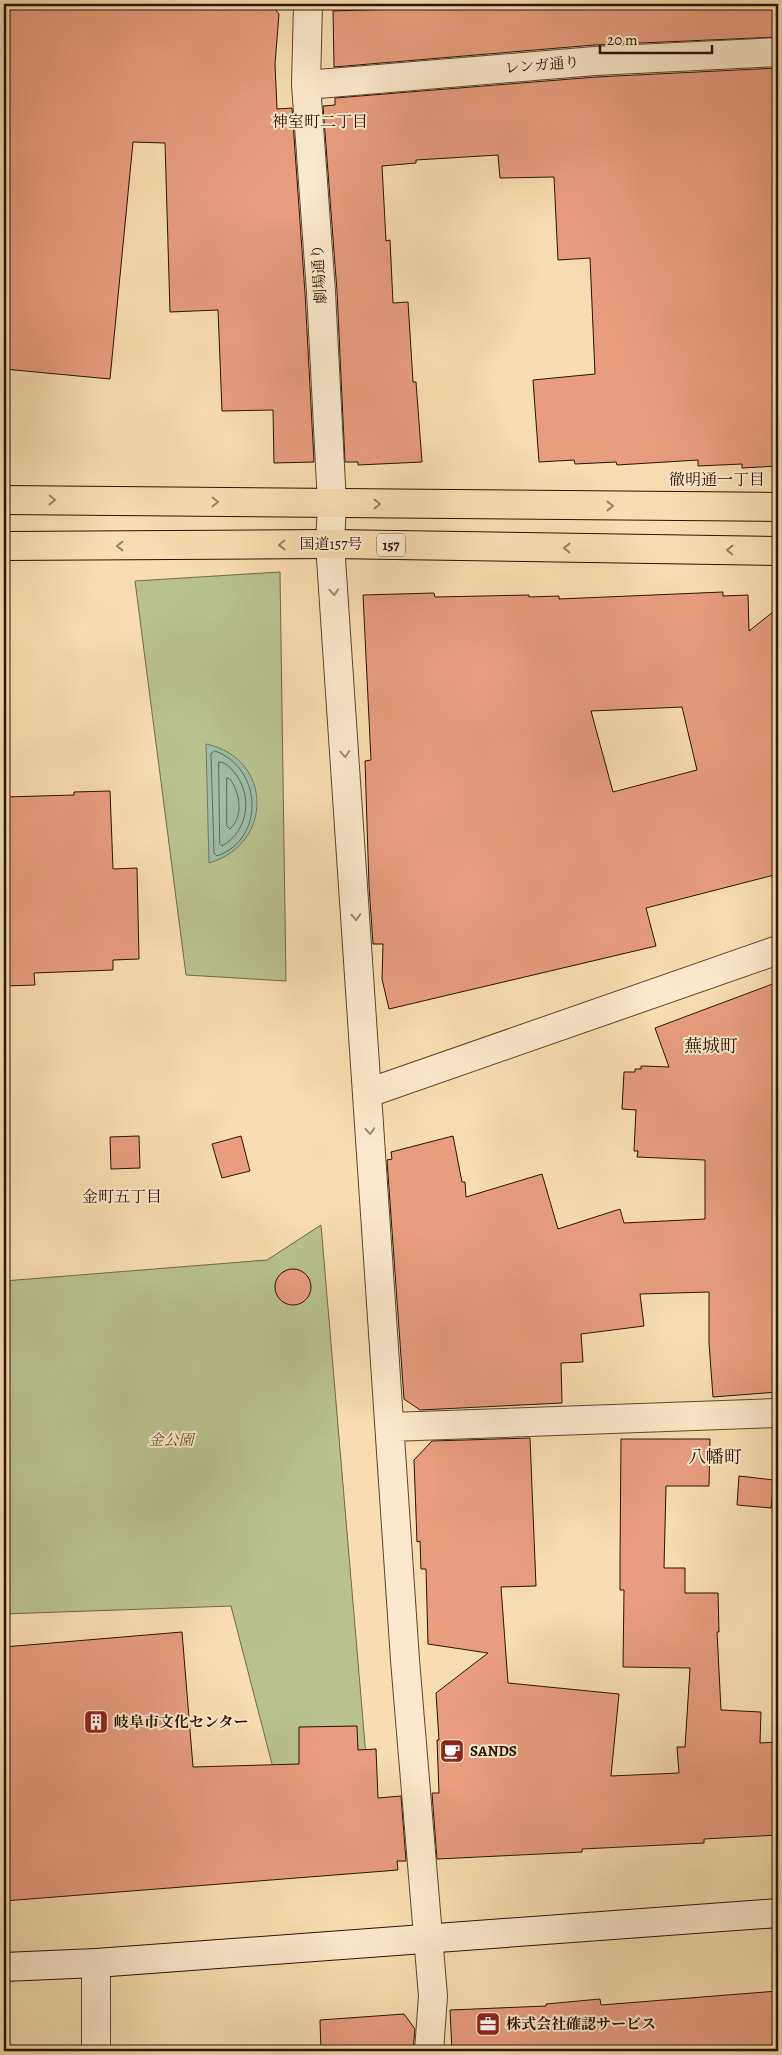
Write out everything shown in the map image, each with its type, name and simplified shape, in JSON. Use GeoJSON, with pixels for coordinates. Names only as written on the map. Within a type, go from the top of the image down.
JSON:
{"type":"FeatureCollection","features":[{"type":"Feature","properties":{"kind":"highway"},"geometry":{"type":"LineString","coordinates":[[4,500],[778,507]]}},
{"type":"Feature","properties":{"kind":"highway","name":"国道157号"},"geometry":{"type":"LineString","coordinates":[[4,546],[330,544],[778,551]]}},
{"type":"Feature","properties":{"kind":"street","name":"劇場通り"},"geometry":{"type":"LineString","coordinates":[[308,4],[306,85],[321,292],[332,504],[330,544],[405,1660],[433,1996],[429,2051]]}},
{"type":"Feature","properties":{"kind":"street","name":"レンガ通り"},"geometry":{"type":"LineString","coordinates":[[306,85],[595,61],[778,52]]}},
{"type":"Feature","properties":{"kind":"street"},"geometry":{"type":"LineString","coordinates":[[368,1093],[778,950]]}},
{"type":"Feature","properties":{"kind":"street"},"geometry":{"type":"LineString","coordinates":[[390,1427],[778,1413]]}},
{"type":"Feature","properties":{"kind":"street"},"geometry":{"type":"LineString","coordinates":[[4,1967],[96,1963],[778,1913]]}},
{"type":"Feature","properties":{"kind":"street"},"geometry":{"type":"LineString","coordinates":[[96,1963],[96,2051]]}},
{"type":"Feature","properties":{"kind":"green space"},"geometry":{"type":"Polygon","coordinates":[[[280,572],[286,981],[186,975],[135,581],[280,572]]]}},
{"type":"Feature","properties":{"kind":"green space","name":"金公園"},"geometry":{"type":"Polygon","coordinates":[[[321,1225],[367,1768],[273,1768],[231,1606],[4,1614],[4,1281],[267,1260],[321,1225]]]}},
{"type":"Feature","properties":{"kind":"water"},"geometry":{"type":"Polygon","coordinates":[[[206,744],[228,752],[244,766],[254,783],[257,802],[254,821],[245,838],[230,853],[209,863],[206,744]]]}},
{"type":"Feature","properties":{"kind":"building"},"geometry":{"type":"Polygon","coordinates":[[[4,4],[271,4],[279,14],[275,64],[277,109],[292,108],[314,462],[274,463],[273,410],[222,411],[218,310],[170,312],[165,143],[133,142],[110,379],[4,369],[4,4]]]}},
{"type":"Feature","properties":{"kind":"building"},"geometry":{"type":"Polygon","coordinates":[[[392,4],[778,4],[778,37],[594,45],[334,67],[333,11],[392,9],[392,4]]]}},
{"type":"Feature","properties":{"kind":"building"},"geometry":{"type":"Polygon","coordinates":[[[778,68],[778,466],[742,468],[742,464],[698,466],[698,460],[617,465],[616,462],[575,464],[574,460],[539,462],[533,380],[595,374],[590,258],[558,260],[554,177],[500,178],[498,155],[416,160],[416,163],[382,166],[386,241],[390,240],[393,303],[408,302],[413,382],[416,382],[422,462],[358,465],[358,462],[345,462],[337,291],[323,106],[335,105],[335,98],[596,77],[778,68]]]}},
{"type":"Feature","properties":{"kind":"building"},"geometry":{"type":"Polygon","coordinates":[[[723,592],[723,596],[748,595],[749,631],[778,608],[778,874],[646,908],[656,946],[389,1009],[382,979],[383,944],[373,944],[369,886],[365,761],[371,760],[363,595],[434,593],[435,597],[529,595],[529,597],[559,596],[559,599],[723,592]],[[682,707],[591,711],[613,792],[697,770],[682,707]]]}},
{"type":"Feature","properties":{"kind":"building"},"geometry":{"type":"Polygon","coordinates":[[[110,791],[113,869],[137,868],[139,959],[113,960],[113,970],[34,973],[35,985],[4,986],[4,797],[74,795],[74,792],[110,791]]]}},
{"type":"Feature","properties":{"kind":"building"},"geometry":{"type":"Polygon","coordinates":[[[778,982],[778,1392],[713,1397],[709,1343],[709,1292],[640,1294],[644,1326],[581,1334],[583,1362],[561,1363],[562,1403],[420,1410],[404,1399],[387,1160],[392,1159],[391,1152],[453,1136],[462,1182],[465,1182],[466,1197],[542,1174],[558,1229],[620,1209],[624,1223],[705,1219],[705,1160],[637,1157],[638,1151],[634,1151],[636,1110],[622,1109],[624,1072],[635,1072],[635,1069],[641,1069],[641,1066],[669,1067],[655,1028],[778,982]]]}},
{"type":"Feature","properties":{"kind":"building"},"geometry":{"type":"Polygon","coordinates":[[[139,1136],[140,1168],[111,1169],[110,1137],[139,1136]]]}},
{"type":"Feature","properties":{"kind":"building"},"geometry":{"type":"Polygon","coordinates":[[[241,1136],[250,1171],[222,1178],[212,1144],[241,1136]]]}},
{"type":"Feature","properties":{"kind":"building"},"geometry":{"type":"Polygon","coordinates":[[[293,1269],[300,1270],[306,1274],[310,1280],[310,1294],[306,1300],[300,1304],[293,1305],[286,1304],[280,1300],[276,1294],[275,1287],[276,1280],[280,1274],[286,1270],[293,1269]]]}},
{"type":"Feature","properties":{"kind":"building"},"geometry":{"type":"Polygon","coordinates":[[[530,1438],[536,1586],[501,1587],[508,1683],[619,1694],[611,1776],[679,1773],[677,1747],[685,1747],[690,1668],[623,1667],[624,1590],[620,1590],[621,1439],[710,1439],[709,1486],[666,1486],[664,1568],[685,1568],[685,1593],[718,1593],[719,1632],[717,1632],[721,1710],[761,1712],[760,1743],[778,1742],[778,1835],[704,1839],[704,1843],[582,1849],[582,1852],[437,1859],[432,1793],[439,1793],[437,1740],[439,1740],[436,1693],[488,1653],[428,1644],[426,1569],[421,1569],[420,1541],[417,1542],[414,1460],[432,1441],[530,1438]]]}},
{"type":"Feature","properties":{"kind":"building"},"geometry":{"type":"Polygon","coordinates":[[[739,1476],[774,1480],[771,1508],[737,1505],[739,1476]]]}},
{"type":"Feature","properties":{"kind":"building","name":"岐阜市文化センター"},"geometry":{"type":"Polygon","coordinates":[[[182,1632],[193,1767],[299,1764],[299,1727],[357,1726],[358,1750],[376,1749],[378,1798],[401,1796],[406,1861],[397,1861],[398,1870],[4,1901],[4,1647],[182,1632]]]}},
{"type":"Feature","properties":{"kind":"building"},"geometry":{"type":"Polygon","coordinates":[[[778,1991],[778,2051],[452,2051],[450,2010],[546,2006],[546,2004],[600,1999],[601,2005],[778,1991]]]}},
{"type":"Feature","properties":{"kind":"building"},"geometry":{"type":"Polygon","coordinates":[[[404,2014],[415,2029],[413,2050],[321,2051],[320,2020],[404,2014]]]}},
{"type":"Feature","properties":{"kind":"place","name":"岐阜市文化センター"},"geometry":{"type":"Point","coordinates":[96,1722]}},
{"type":"Feature","properties":{"kind":"place","name":"SANDS"},"geometry":{"type":"Point","coordinates":[452,1751]}},
{"type":"Feature","properties":{"kind":"place","name":"株式会社確認サービス"},"geometry":{"type":"Point","coordinates":[488,2024]}},
{"type":"Feature","properties":{"kind":"district","name":"神室町二丁目"},"geometry":{"type":"Point","coordinates":[320,122]}},
{"type":"Feature","properties":{"kind":"district","name":"徹明通一丁目"},"geometry":{"type":"Point","coordinates":[717,480]}},
{"type":"Feature","properties":{"kind":"district","name":"蕪城町"},"geometry":{"type":"Point","coordinates":[711,1046]}},
{"type":"Feature","properties":{"kind":"district","name":"金町五丁目"},"geometry":{"type":"Point","coordinates":[122,1197]}},
{"type":"Feature","properties":{"kind":"district","name":"八幡町"},"geometry":{"type":"Point","coordinates":[715,1457]}}]}
